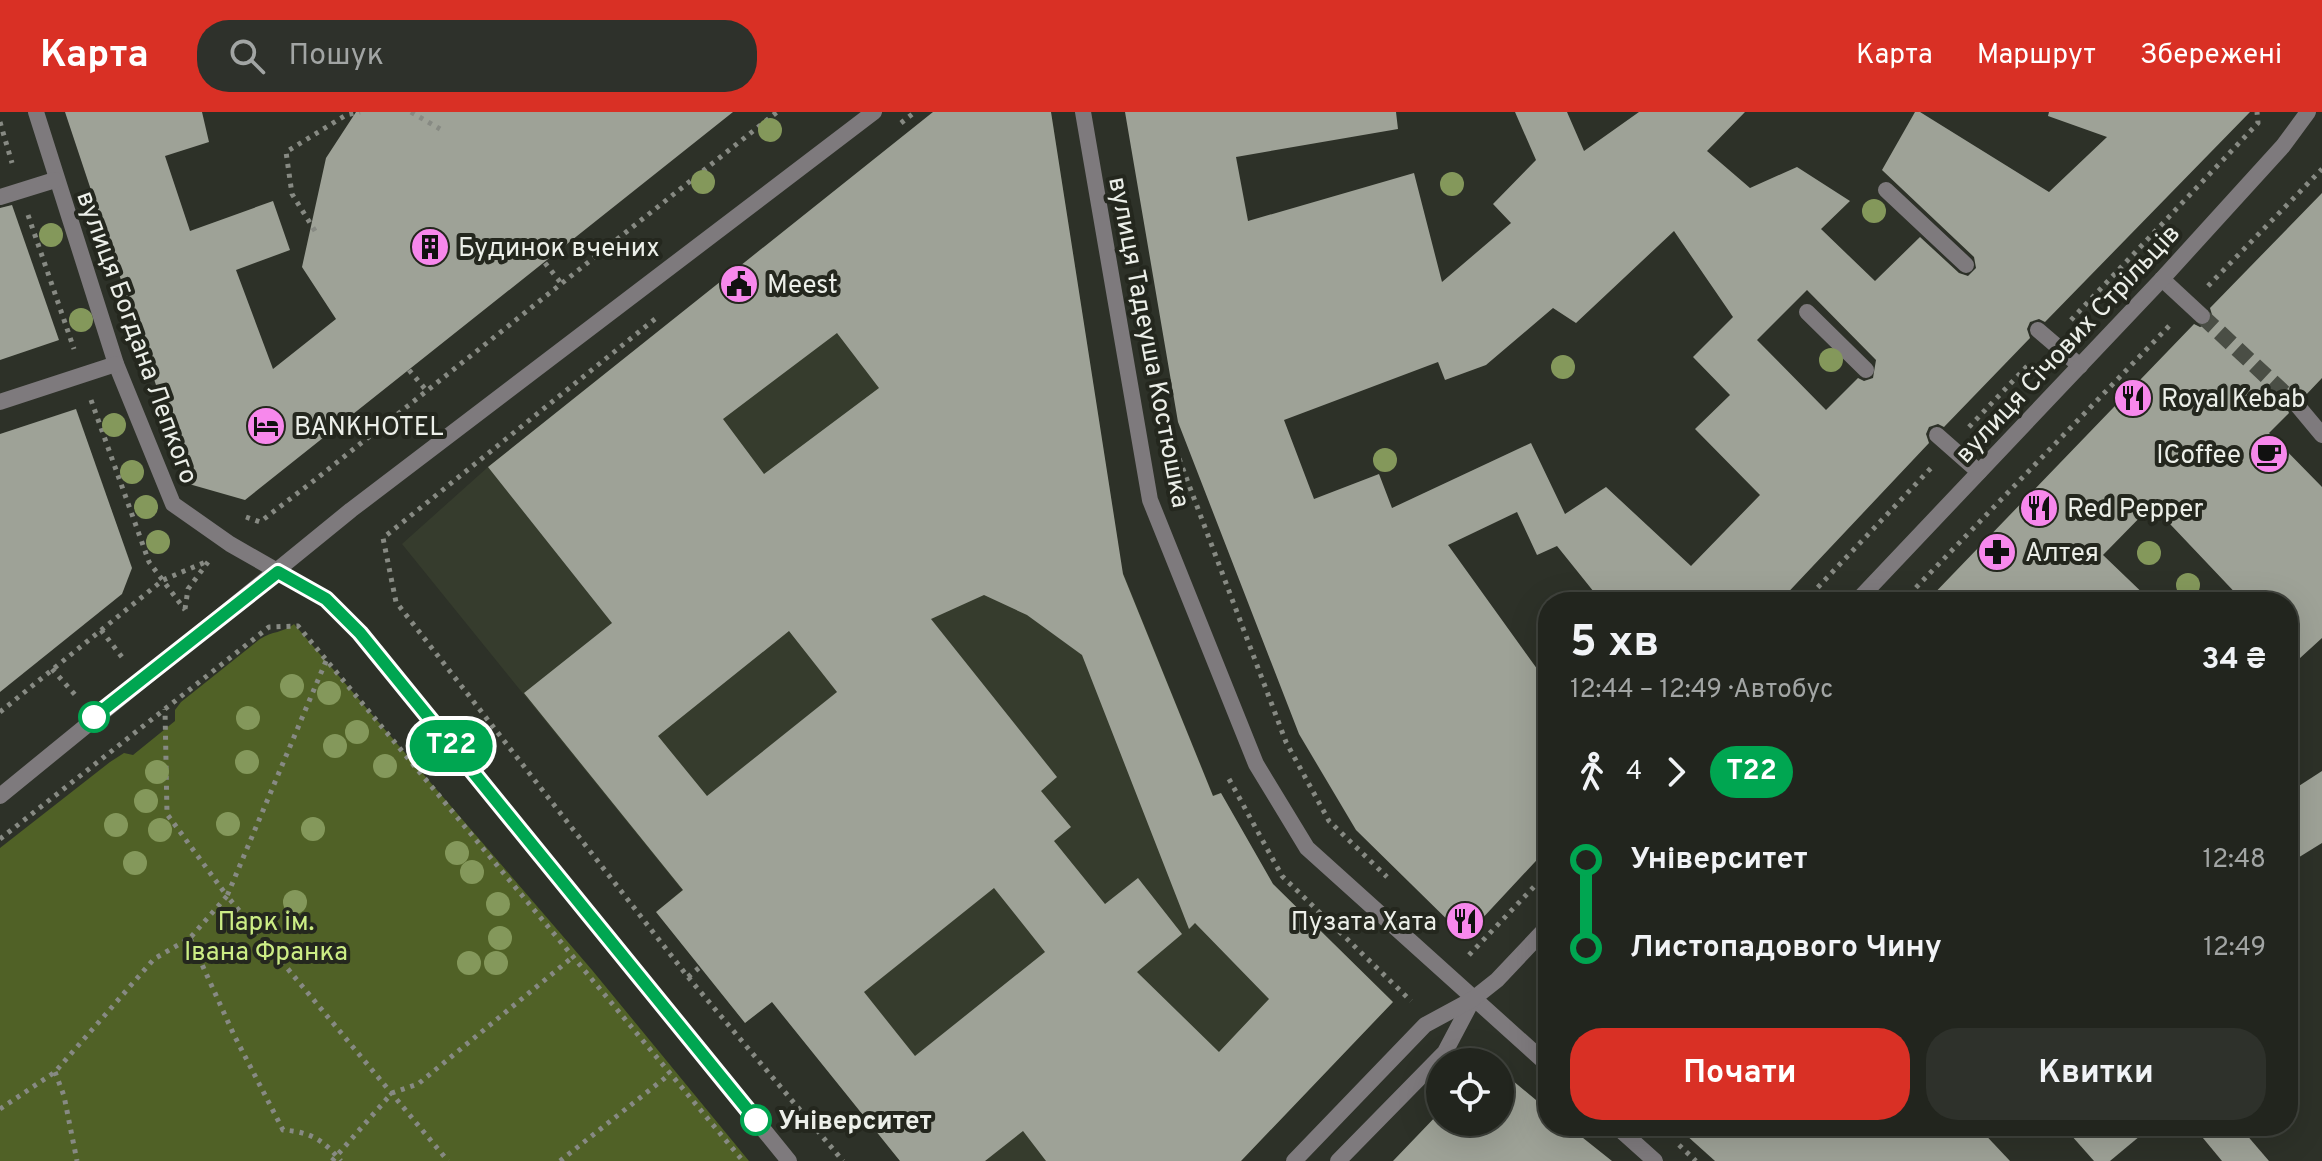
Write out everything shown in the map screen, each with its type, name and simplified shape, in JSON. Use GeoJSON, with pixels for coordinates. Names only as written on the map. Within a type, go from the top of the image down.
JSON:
{"type":"FeatureCollection","features":[{"type":"Feature","properties":{"kind":"street","name":"вулиця Богдана Лепкого"},"geometry":{"type":"LineString","coordinates":[[36,112],[55,180],[116,364],[173,504],[230,544],[326,599],[360,633],[789,1161]]}},
{"type":"Feature","properties":{"kind":"street"},"geometry":{"type":"LineString","coordinates":[[0,796],[351,510],[853,119],[874,112]]}},
{"type":"Feature","properties":{"kind":"street","name":"вулиця Тадеуша Костюшка"},"geometry":{"type":"LineString","coordinates":[[1083,112],[1150,500],[1256,764],[1307,848],[1538,1056]]}},
{"type":"Feature","properties":{"kind":"street","name":"вулиця Січових Стрільців"},"geometry":{"type":"LineString","coordinates":[[1865,592],[2162,279],[2283,146],[2308,112]]}},
{"type":"Feature","properties":{"kind":"street"},"geometry":{"type":"LineString","coordinates":[[0,197],[55,180]]}},
{"type":"Feature","properties":{"kind":"street"},"geometry":{"type":"LineString","coordinates":[[1886,190],[1966,265]]}},
{"type":"Feature","properties":{"kind":"street"},"geometry":{"type":"LineString","coordinates":[[2162,279],[2196,310]]}},
{"type":"Feature","properties":{"kind":"street"},"geometry":{"type":"LineString","coordinates":[[1807,312],[1866,370]]}},
{"type":"Feature","properties":{"kind":"street"},"geometry":{"type":"LineString","coordinates":[[2038,330],[2080,366]]}},
{"type":"Feature","properties":{"kind":"street"},"geometry":{"type":"LineString","coordinates":[[0,402],[116,364]]}},
{"type":"Feature","properties":{"kind":"street"},"geometry":{"type":"LineString","coordinates":[[2297,405],[2322,435]]}},
{"type":"Feature","properties":{"kind":"street"},"geometry":{"type":"LineString","coordinates":[[1937,435],[1979,472]]}},
{"type":"Feature","properties":{"kind":"street"},"geometry":{"type":"LineString","coordinates":[[1294,1161],[1425,1025],[1473,999],[1497,980],[1538,937]]}},
{"type":"Feature","properties":{"kind":"street"},"geometry":{"type":"LineString","coordinates":[[1338,1161],[1445,1052],[1473,999]]}},
{"type":"Feature","properties":{"kind":"street"},"geometry":{"type":"LineString","coordinates":[[1627,1136],[1655,1161]]}},
{"type":"Feature","properties":{"kind":"path"},"geometry":{"type":"LineString","coordinates":[[315,231],[292,194],[286,152],[346,115],[360,112]]}},
{"type":"Feature","properties":{"kind":"path"},"geometry":{"type":"LineString","coordinates":[[411,112],[440,129]]}},
{"type":"Feature","properties":{"kind":"path"},"geometry":{"type":"LineString","coordinates":[[260,522],[777,112]]}},
{"type":"Feature","properties":{"kind":"path"},"geometry":{"type":"LineString","coordinates":[[2257,112],[2258,123]]}},
{"type":"Feature","properties":{"kind":"path"},"geometry":{"type":"LineString","coordinates":[[0,122],[14,170]]}},
{"type":"Feature","properties":{"kind":"path"},"geometry":{"type":"LineString","coordinates":[[1912,592],[2196,310],[2322,169]]}},
{"type":"Feature","properties":{"kind":"path"},"geometry":{"type":"LineString","coordinates":[[545,263],[561,283]]}},
{"type":"Feature","properties":{"kind":"path"},"geometry":{"type":"LineString","coordinates":[[665,311],[383,538],[396,602],[688,977],[843,1161]]}},
{"type":"Feature","properties":{"kind":"path"},"geometry":{"type":"LineString","coordinates":[[409,370],[426,390]]}},
{"type":"Feature","properties":{"kind":"path"},"geometry":{"type":"LineString","coordinates":[[1166,425],[1286,742],[1329,821],[1393,883]]}},
{"type":"Feature","properties":{"kind":"path"},"geometry":{"type":"LineString","coordinates":[[0,712],[163,580],[209,561]]}},
{"type":"Feature","properties":{"kind":"path"},"geometry":{"type":"LineString","coordinates":[[163,580],[185,610]]}},
{"type":"Feature","properties":{"kind":"path"},"geometry":{"type":"LineString","coordinates":[[0,839],[269,627],[298,626],[743,1161]]}},
{"type":"Feature","properties":{"kind":"path"},"geometry":{"type":"LineString","coordinates":[[101,630],[131,669]]}},
{"type":"Feature","properties":{"kind":"path"},"geometry":{"type":"LineString","coordinates":[[0,1109],[55,1072],[154,959],[190,938],[227,896],[326,661]]}},
{"type":"Feature","properties":{"kind":"path"},"geometry":{"type":"LineString","coordinates":[[52,669],[85,706]]}},
{"type":"Feature","properties":{"kind":"path"},"geometry":{"type":"LineString","coordinates":[[165,708],[167,814],[227,896],[448,1161]]}},
{"type":"Feature","properties":{"kind":"path"},"geometry":{"type":"LineString","coordinates":[[1458,945],[1468,956],[1538,882]]}},
{"type":"Feature","properties":{"kind":"path"},"geometry":{"type":"LineString","coordinates":[[190,938],[234,1035],[283,1130],[307,1132],[326,1143],[334,1158],[341,1161]]}},
{"type":"Feature","properties":{"kind":"path"},"geometry":{"type":"LineString","coordinates":[[334,1158],[392,1093],[418,1084],[574,956]]}},
{"type":"Feature","properties":{"kind":"path"},"geometry":{"type":"LineString","coordinates":[[688,977],[700,967]]}},
{"type":"Feature","properties":{"kind":"path"},"geometry":{"type":"LineString","coordinates":[[55,1072],[64,1096],[77,1161]]}},
{"type":"Feature","properties":{"kind":"path"},"geometry":{"type":"LineString","coordinates":[[560,1161],[670,1074]]}},
{"type":"Feature","properties":{"kind":"path"},"geometry":{"type":"LineString","coordinates":[[771,1099],[784,1091]]}},
{"type":"Feature","properties":{"kind":"shaded area"},"geometry":{"type":"Polygon","coordinates":[[[1051,112],[1118,543],[1112,545],[1213,795],[1221,793],[1273,884],[1393,1002],[1241,1161],[900,1161],[772,1002],[745,1023],[656,912],[682,890],[402,544],[488,467],[808,215],[1051,112]]]}},
{"type":"Feature","properties":{"kind":"green space","name":"Парк ім. Івана Франка"},"geometry":{"type":"Polygon","coordinates":[[[294,624],[592,970],[749,1161],[0,1161],[0,848],[110,762],[124,753],[133,755],[175,721],[175,710],[181,702],[260,639],[294,624]]]}},
{"type":"Feature","properties":{"kind":"building"},"geometry":{"type":"Polygon","coordinates":[[[65,112],[202,112],[209,142],[165,156],[190,231],[273,201],[290,250],[236,270],[273,369],[336,319],[302,267],[326,158],[356,112],[733,112],[245,500],[189,484],[65,112]]]}},
{"type":"Feature","properties":{"kind":"building"},"geometry":{"type":"Polygon","coordinates":[[[933,112],[1051,112],[1123,574],[1213,796],[1221,793],[1273,884],[1393,1002],[1241,1161],[1046,1161],[1023,1131],[985,1161],[900,1161],[772,1002],[745,1023],[656,912],[683,890],[524,693],[612,623],[488,467],[933,112]],[[837,333],[723,419],[764,474],[879,388],[837,333]],[[984,595],[931,619],[1057,777],[1041,791],[1071,827],[1054,841],[1105,904],[1138,878],[1182,934],[1137,972],[1219,1052],[1269,999],[1195,923],[1189,929],[1082,655],[1027,615],[984,595]],[[789,631],[658,736],[707,796],[837,692],[789,631]],[[994,888],[864,992],[915,1056],[1045,952],[994,888]]]}},
{"type":"Feature","properties":{"kind":"building"},"geometry":{"type":"Polygon","coordinates":[[[1125,112],[1396,112],[1398,129],[1236,157],[1248,221],[1414,173],[1442,282],[1511,223],[1493,204],[1536,160],[1515,112],[1567,112],[1584,151],[1639,112],[1745,112],[1707,151],[1750,188],[1797,167],[1850,201],[1821,229],[1875,281],[1920,237],[1959,273],[1968,276],[1976,268],[1974,257],[1882,170],[1915,112],[1920,112],[2049,192],[2107,137],[2048,116],[2049,112],[2250,112],[2045,322],[2039,319],[2030,322],[2027,329],[2030,338],[1944,427],[1938,424],[1929,427],[1926,434],[1929,443],[1788,592],[1594,592],[1557,546],[1537,555],[1517,512],[1448,545],[1538,670],[1538,859],[1465,937],[1356,830],[1299,734],[1178,422],[1125,112]],[[1674,231],[1576,323],[1553,308],[1486,365],[1445,380],[1438,362],[1284,420],[1314,499],[1379,474],[1392,508],[1531,443],[1565,514],[1606,487],[1691,566],[1760,495],[1695,429],[1730,395],[1693,357],[1733,317],[1674,231]],[[1807,290],[1757,340],[1826,410],[1858,378],[1864,381],[1873,378],[1876,360],[1807,290]]]}},
{"type":"Feature","properties":{"kind":"building"},"geometry":{"type":"Polygon","coordinates":[[[2322,193],[2322,378],[2304,397],[2296,394],[2289,397],[2286,406],[2289,413],[2269,433],[2322,487],[2322,638],[2298,660],[2298,592],[2235,592],[2152,505],[2103,555],[2142,592],[1936,592],[2194,324],[2200,327],[2209,324],[2213,318],[2210,308],[2322,193]]]}},
{"type":"Feature","properties":{"kind":"building"},"geometry":{"type":"Polygon","coordinates":[[[12,205],[59,340],[0,360],[0,208],[12,205]]]}},
{"type":"Feature","properties":{"kind":"building"},"geometry":{"type":"Polygon","coordinates":[[[76,409],[132,568],[122,594],[0,692],[0,434],[76,409]]]}},
{"type":"Feature","properties":{"kind":"building"},"geometry":{"type":"Polygon","coordinates":[[[2322,771],[2322,843],[2298,858],[2298,787],[2322,771]]]}},
{"type":"Feature","properties":{"kind":"building"},"geometry":{"type":"Polygon","coordinates":[[[1514,1082],[1538,1102],[1538,1136],[1581,1136],[1612,1161],[1393,1161],[1426,1127],[1426,1136],[1514,1136],[1514,1082]]]}},
{"type":"Feature","properties":{"kind":"building"},"geometry":{"type":"Polygon","coordinates":[[[1687,1136],[1986,1136],[2010,1161],[1715,1161],[1687,1136]]]}},
{"type":"Feature","properties":{"kind":"building"},"geometry":{"type":"Polygon","coordinates":[[[2072,1136],[2140,1136],[2110,1161],[2094,1161],[2072,1136]]]}},
{"type":"Feature","properties":{"kind":"building"},"geometry":{"type":"Polygon","coordinates":[[[2201,1136],[2248,1136],[2269,1161],[2222,1161],[2201,1136]]]}},
{"type":"Feature","properties":{"kind":"tunnel"},"geometry":{"type":"LineString","coordinates":[[2202,316],[2297,405]]}},
{"type":"Feature","properties":{"kind":"bus line","name":"Т22"},"geometry":{"type":"LineString","coordinates":[[94,717],[278,572],[326,599],[360,633],[756,1120]]}},
{"type":"Feature","properties":{"kind":"place","name":"Будинок вчених"},"geometry":{"type":"Point","coordinates":[430,247]}},
{"type":"Feature","properties":{"kind":"place","name":"Meest"},"geometry":{"type":"Point","coordinates":[739,284]}},
{"type":"Feature","properties":{"kind":"place","name":"Royal Kebab"},"geometry":{"type":"Point","coordinates":[2133,398]}},
{"type":"Feature","properties":{"kind":"place","name":"BANKHOTEL"},"geometry":{"type":"Point","coordinates":[266,426]}},
{"type":"Feature","properties":{"kind":"place","name":"ICoffee"},"geometry":{"type":"Point","coordinates":[2269,454]}},
{"type":"Feature","properties":{"kind":"place","name":"Red Pepper"},"geometry":{"type":"Point","coordinates":[2039,508]}},
{"type":"Feature","properties":{"kind":"place","name":"Алтея"},"geometry":{"type":"Point","coordinates":[1997,552]}},
{"type":"Feature","properties":{"kind":"place","name":"Пузата Хата"},"geometry":{"type":"Point","coordinates":[1465,921]}},
{"type":"Feature","properties":{"kind":"place","name":"Університет"},"geometry":{"type":"Point","coordinates":[756,1120]}}]}
